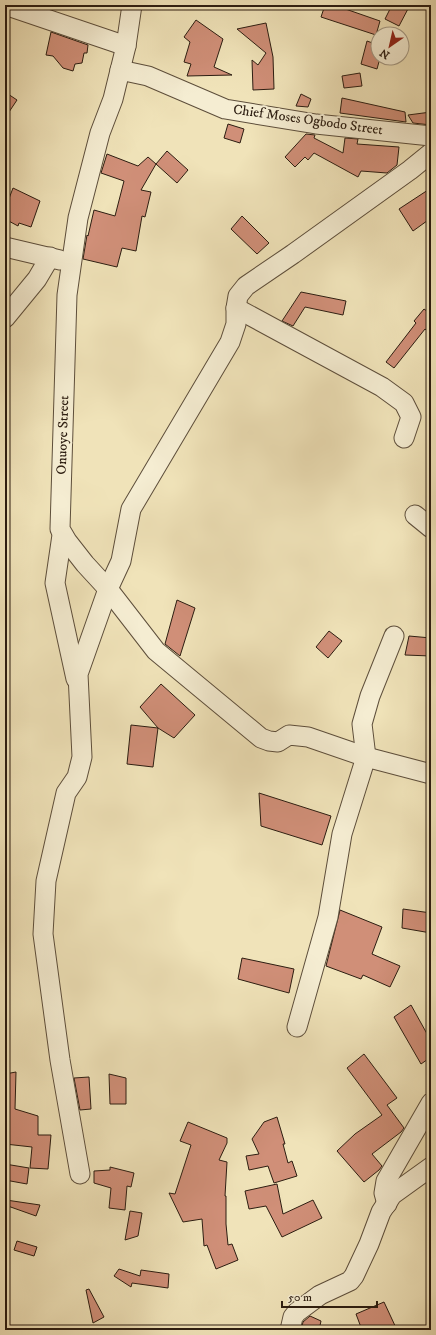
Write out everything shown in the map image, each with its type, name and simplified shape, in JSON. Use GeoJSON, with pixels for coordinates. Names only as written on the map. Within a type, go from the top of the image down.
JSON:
{"type":"FeatureCollection","features":[{"type":"Feature","properties":{"kind":"street"},"geometry":{"type":"LineString","coordinates":[[5,247],[50,257],[71,264],[78,218],[100,133],[113,99],[126,46],[132,5]]}},
{"type":"Feature","properties":{"kind":"street"},"geometry":{"type":"LineString","coordinates":[[8,6],[126,46]]}},
{"type":"Feature","properties":{"kind":"street","name":"Chief Moses Ogbodo Street"},"geometry":{"type":"LineString","coordinates":[[120,70],[148,76],[225,109],[316,124],[431,136]]}},
{"type":"Feature","properties":{"kind":"street"},"geometry":{"type":"LineString","coordinates":[[80,1174],[60,1060],[43,934],[46,881],[66,793],[77,777],[82,757],[78,674],[108,589],[120,561],[131,509],[230,342],[236,324],[238,296],[246,286],[410,170],[431,153]]}},
{"type":"Feature","properties":{"kind":"street"},"geometry":{"type":"LineString","coordinates":[[5,318],[37,279],[50,257]]}},
{"type":"Feature","properties":{"kind":"street","name":"Onuoye Street"},"geometry":{"type":"LineString","coordinates":[[71,264],[67,302],[60,529],[62,535],[55,583],[80,700]]}},
{"type":"Feature","properties":{"kind":"street"},"geometry":{"type":"LineString","coordinates":[[236,308],[382,387],[404,403],[411,417],[404,438]]}},
{"type":"Feature","properties":{"kind":"street"},"geometry":{"type":"LineString","coordinates":[[414,515],[431,528]]}},
{"type":"Feature","properties":{"kind":"street"},"geometry":{"type":"LineString","coordinates":[[62,535],[85,564],[108,589],[156,651],[261,738],[278,742],[289,735],[308,737],[366,757],[431,774]]}},
{"type":"Feature","properties":{"kind":"street"},"geometry":{"type":"LineString","coordinates":[[297,1027],[328,917],[342,834],[366,757],[362,724],[370,696],[394,636]]}},
{"type":"Feature","properties":{"kind":"street"},"geometry":{"type":"LineString","coordinates":[[387,1204],[384,1193],[386,1181],[431,1103]]}},
{"type":"Feature","properties":{"kind":"street"},"geometry":{"type":"LineString","coordinates":[[290,1330],[293,1318],[297,1312],[320,1294],[350,1281],[370,1244],[381,1212],[392,1195],[431,1167]]}},
{"type":"Feature","properties":{"kind":"building"},"geometry":{"type":"Polygon","coordinates":[[[325,5],[334,5],[380,21],[379,26],[370,26],[370,33],[321,17],[325,5]]]}},
{"type":"Feature","properties":{"kind":"building"},"geometry":{"type":"Polygon","coordinates":[[[392,5],[410,5],[399,26],[385,19],[392,5]]]}},
{"type":"Feature","properties":{"kind":"building"},"geometry":{"type":"Polygon","coordinates":[[[196,20],[223,39],[214,67],[232,75],[187,76],[191,64],[184,62],[190,42],[184,37],[196,20]]]}},
{"type":"Feature","properties":{"kind":"building"},"geometry":{"type":"Polygon","coordinates":[[[266,23],[273,57],[274,89],[253,90],[252,60],[258,65],[266,53],[237,29],[266,23]]]}},
{"type":"Feature","properties":{"kind":"building"},"geometry":{"type":"Polygon","coordinates":[[[51,32],[88,45],[87,53],[84,53],[82,63],[75,64],[73,71],[63,68],[53,56],[46,55],[51,32]]]}},
{"type":"Feature","properties":{"kind":"building"},"geometry":{"type":"Polygon","coordinates":[[[367,41],[370,42],[370,66],[378,66],[377,69],[361,64],[367,41]]]}},
{"type":"Feature","properties":{"kind":"building"},"geometry":{"type":"Polygon","coordinates":[[[360,73],[362,86],[344,88],[342,76],[360,73]]]}},
{"type":"Feature","properties":{"kind":"building"},"geometry":{"type":"Polygon","coordinates":[[[5,92],[17,100],[5,118],[5,92]]]}},
{"type":"Feature","properties":{"kind":"building"},"geometry":{"type":"Polygon","coordinates":[[[301,94],[311,99],[308,107],[296,106],[301,94]]]}},
{"type":"Feature","properties":{"kind":"building"},"geometry":{"type":"Polygon","coordinates":[[[342,98],[405,112],[406,122],[340,113],[342,98]]]}},
{"type":"Feature","properties":{"kind":"building"},"geometry":{"type":"Polygon","coordinates":[[[431,112],[431,125],[413,123],[408,115],[431,112]]]}},
{"type":"Feature","properties":{"kind":"building"},"geometry":{"type":"Polygon","coordinates":[[[228,124],[244,129],[240,143],[224,138],[228,124]]]}},
{"type":"Feature","properties":{"kind":"building"},"geometry":{"type":"Polygon","coordinates":[[[306,134],[315,135],[314,138],[343,153],[345,138],[358,139],[357,144],[399,147],[397,165],[387,173],[361,171],[358,177],[314,153],[308,160],[305,157],[295,167],[285,157],[306,134]]]}},
{"type":"Feature","properties":{"kind":"building"},"geometry":{"type":"Polygon","coordinates":[[[167,151],[188,170],[177,183],[156,164],[167,151]]]}},
{"type":"Feature","properties":{"kind":"building"},"geometry":{"type":"Polygon","coordinates":[[[107,154],[138,166],[148,157],[156,164],[141,190],[151,192],[145,217],[142,216],[136,251],[122,248],[117,267],[83,259],[87,235],[88,236],[94,210],[115,216],[124,181],[101,173],[107,154]]]}},
{"type":"Feature","properties":{"kind":"building"},"geometry":{"type":"Polygon","coordinates":[[[13,188],[40,201],[31,227],[19,223],[18,226],[5,219],[5,209],[13,188]]]}},
{"type":"Feature","properties":{"kind":"building"},"geometry":{"type":"Polygon","coordinates":[[[431,188],[431,218],[413,231],[399,209],[431,188]]]}},
{"type":"Feature","properties":{"kind":"building"},"geometry":{"type":"Polygon","coordinates":[[[242,216],[269,243],[257,254],[231,229],[242,216]]]}},
{"type":"Feature","properties":{"kind":"building"},"geometry":{"type":"Polygon","coordinates":[[[301,292],[346,301],[343,315],[305,307],[293,326],[282,321],[301,292]]]}},
{"type":"Feature","properties":{"kind":"building"},"geometry":{"type":"Polygon","coordinates":[[[424,309],[431,314],[431,334],[425,329],[394,368],[386,362],[416,323],[414,321],[424,309]]]}},
{"type":"Feature","properties":{"kind":"building"},"geometry":{"type":"Polygon","coordinates":[[[177,600],[195,608],[180,656],[165,644],[177,600]]]}},
{"type":"Feature","properties":{"kind":"building"},"geometry":{"type":"Polygon","coordinates":[[[329,631],[342,641],[328,658],[316,647],[329,631]]]}},
{"type":"Feature","properties":{"kind":"building"},"geometry":{"type":"Polygon","coordinates":[[[409,636],[431,638],[431,656],[405,655],[409,636]]]}},
{"type":"Feature","properties":{"kind":"building"},"geometry":{"type":"Polygon","coordinates":[[[161,684],[195,715],[174,738],[158,728],[140,707],[161,684]]]}},
{"type":"Feature","properties":{"kind":"building"},"geometry":{"type":"Polygon","coordinates":[[[131,725],[158,728],[153,767],[127,764],[131,725]]]}},
{"type":"Feature","properties":{"kind":"building"},"geometry":{"type":"Polygon","coordinates":[[[259,793],[331,816],[322,845],[261,826],[259,793]]]}},
{"type":"Feature","properties":{"kind":"building"},"geometry":{"type":"Polygon","coordinates":[[[403,909],[431,913],[431,933],[402,928],[403,909]]]}},
{"type":"Feature","properties":{"kind":"building"},"geometry":{"type":"Polygon","coordinates":[[[340,910],[382,927],[372,954],[400,966],[390,987],[363,975],[361,979],[326,966],[340,910]]]}},
{"type":"Feature","properties":{"kind":"building"},"geometry":{"type":"Polygon","coordinates":[[[242,958],[294,969],[289,993],[238,979],[242,958]]]}},
{"type":"Feature","properties":{"kind":"building"},"geometry":{"type":"Polygon","coordinates":[[[411,1005],[431,1041],[431,1057],[421,1064],[394,1017],[411,1005]]]}},
{"type":"Feature","properties":{"kind":"building"},"geometry":{"type":"Polygon","coordinates":[[[364,1054],[397,1098],[387,1105],[404,1128],[401,1132],[372,1154],[382,1166],[364,1182],[337,1151],[355,1134],[382,1115],[347,1068],[364,1054]]]}},
{"type":"Feature","properties":{"kind":"building"},"geometry":{"type":"Polygon","coordinates":[[[16,1072],[15,1109],[38,1116],[38,1135],[51,1135],[48,1169],[30,1168],[32,1147],[5,1144],[5,1074],[16,1072]]]}},
{"type":"Feature","properties":{"kind":"building"},"geometry":{"type":"Polygon","coordinates":[[[109,1074],[126,1078],[126,1104],[110,1104],[109,1074]]]}},
{"type":"Feature","properties":{"kind":"building"},"geometry":{"type":"Polygon","coordinates":[[[89,1077],[91,1109],[80,1110],[74,1078],[89,1077]]]}},
{"type":"Feature","properties":{"kind":"building"},"geometry":{"type":"Polygon","coordinates":[[[277,1117],[285,1144],[283,1144],[288,1163],[292,1161],[297,1176],[274,1183],[268,1166],[249,1170],[246,1156],[259,1154],[252,1139],[264,1122],[277,1117]]]}},
{"type":"Feature","properties":{"kind":"building"},"geometry":{"type":"Polygon","coordinates":[[[188,1122],[227,1138],[227,1143],[219,1160],[227,1162],[225,1196],[228,1245],[232,1244],[238,1260],[216,1269],[207,1245],[204,1246],[202,1219],[183,1222],[169,1193],[175,1194],[191,1145],[180,1141],[188,1122]]]}},
{"type":"Feature","properties":{"kind":"building"},"geometry":{"type":"Polygon","coordinates":[[[5,1164],[29,1168],[27,1184],[5,1180],[5,1164]]]}},
{"type":"Feature","properties":{"kind":"building"},"geometry":{"type":"Polygon","coordinates":[[[110,1167],[134,1173],[131,1187],[127,1186],[125,1210],[109,1208],[111,1188],[94,1183],[94,1171],[110,1170],[110,1167]]]}},
{"type":"Feature","properties":{"kind":"building"},"geometry":{"type":"Polygon","coordinates":[[[277,1184],[283,1214],[313,1200],[322,1218],[282,1237],[266,1206],[249,1209],[245,1191],[277,1184]]]}},
{"type":"Feature","properties":{"kind":"building"},"geometry":{"type":"Polygon","coordinates":[[[6,1200],[40,1205],[36,1216],[5,1205],[6,1200]]]}},
{"type":"Feature","properties":{"kind":"building"},"geometry":{"type":"Polygon","coordinates":[[[130,1211],[142,1213],[138,1236],[125,1240],[130,1211]]]}},
{"type":"Feature","properties":{"kind":"building"},"geometry":{"type":"Polygon","coordinates":[[[17,1241],[37,1247],[34,1256],[14,1250],[17,1241]]]}},
{"type":"Feature","properties":{"kind":"building"},"geometry":{"type":"Polygon","coordinates":[[[119,1269],[140,1276],[141,1270],[169,1274],[168,1288],[132,1283],[131,1287],[114,1276],[119,1269]]]}},
{"type":"Feature","properties":{"kind":"building"},"geometry":{"type":"Polygon","coordinates":[[[89,1289],[104,1317],[93,1323],[86,1290],[89,1289]]]}},
{"type":"Feature","properties":{"kind":"building"},"geometry":{"type":"Polygon","coordinates":[[[384,1302],[397,1330],[362,1330],[356,1314],[384,1302]]]}},
{"type":"Feature","properties":{"kind":"building"},"geometry":{"type":"Polygon","coordinates":[[[310,1316],[321,1321],[319,1330],[301,1330],[303,1322],[310,1316]]]}}]}
